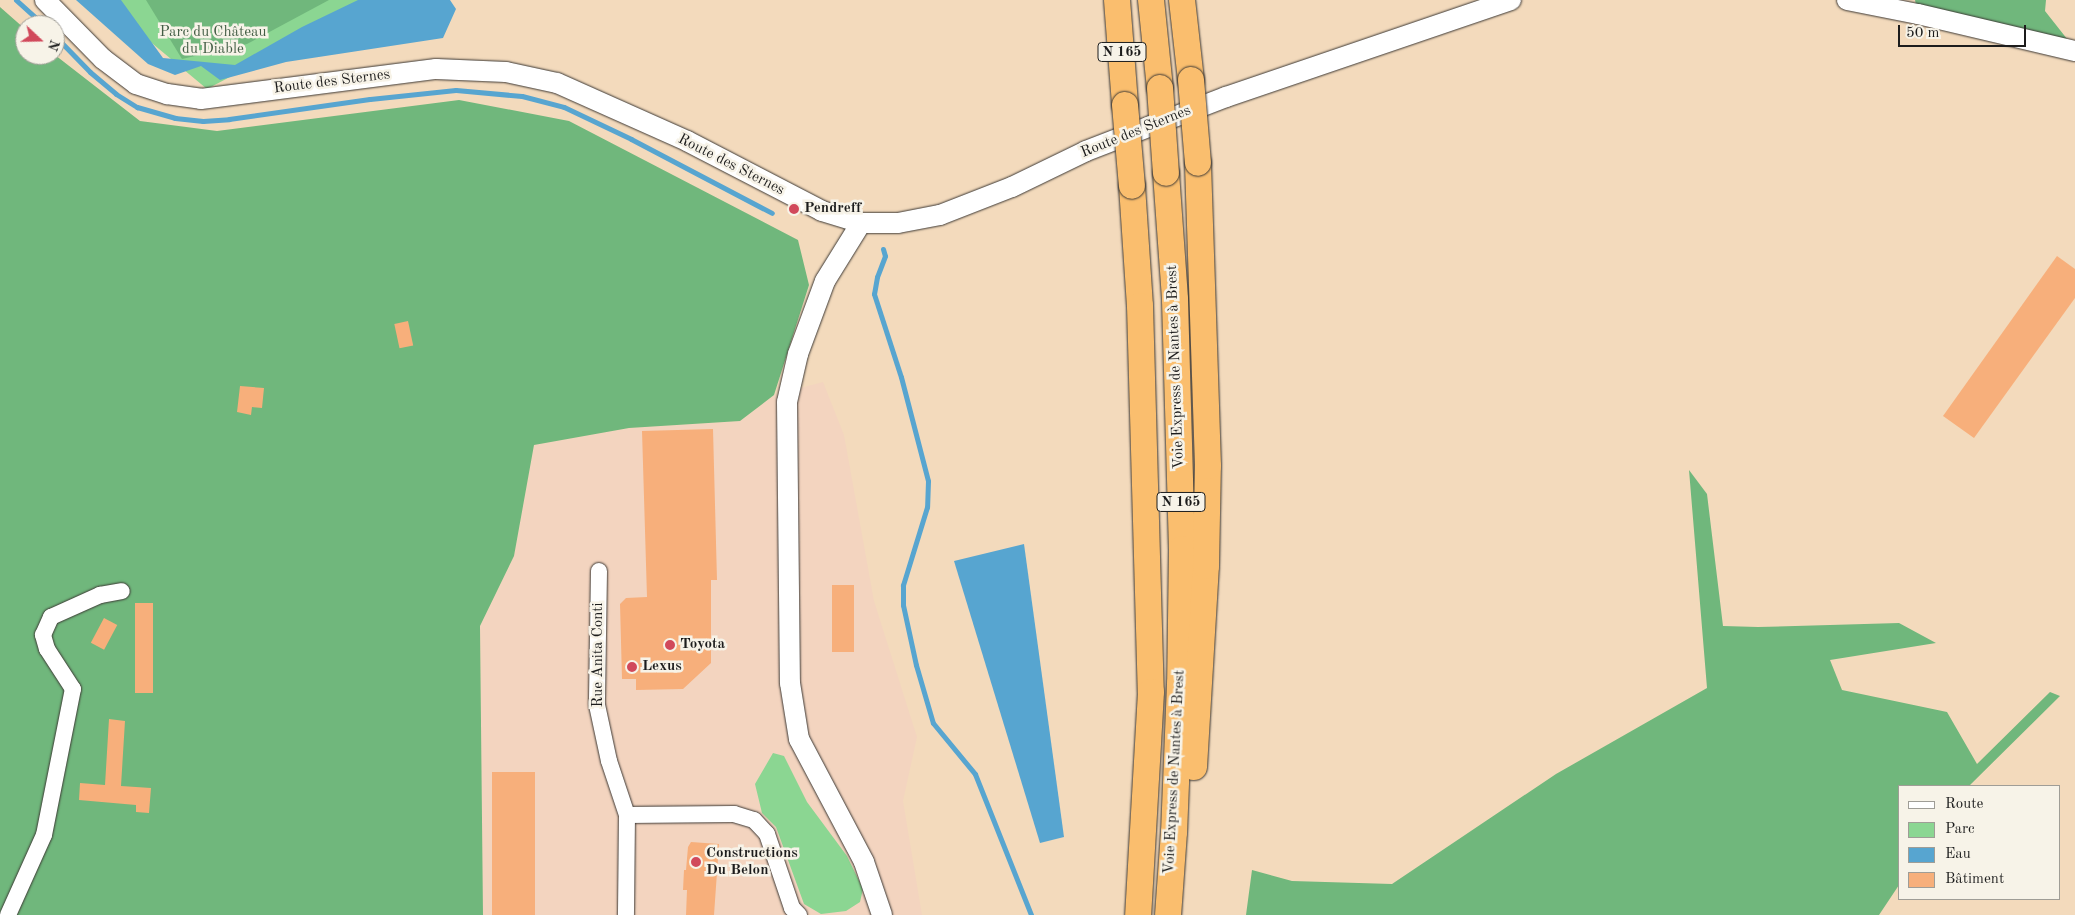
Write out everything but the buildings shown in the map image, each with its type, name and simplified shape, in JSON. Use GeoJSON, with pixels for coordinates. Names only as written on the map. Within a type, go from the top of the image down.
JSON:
{"type":"FeatureCollection","features":[{"type":"Feature","properties":{"kind":"highway","name":"Voie Express de Nantes à Brest"},"geometry":{"type":"LineString","coordinates":[[1117,0],[1140,306],[1150,692],[1138,915]]}},
{"type":"Feature","properties":{"kind":"highway","name":"Voie Express de Nantes à Brest"},"geometry":{"type":"LineString","coordinates":[[1152,0],[1175,300],[1182,550],[1180,684],[1174,832],[1168,915]]}},
{"type":"Feature","properties":{"kind":"highway"},"geometry":{"type":"LineString","coordinates":[[1174,832],[1193,785],[1206,566],[1208,466],[1198,163],[1182,0]]}},
{"type":"Feature","properties":{"kind":"street","name":"Route des Sternes"},"geometry":{"type":"LineString","coordinates":[[45,0],[103,60],[136,84],[167,94],[201,98],[436,69],[506,72],[557,84],[688,141],[822,211],[861,222],[898,223],[940,215],[1012,187],[1086,151],[1226,97],[1511,0]]}},
{"type":"Feature","properties":{"kind":"street"},"geometry":{"type":"LineString","coordinates":[[1847,0],[1918,14],[2075,51]]}},
{"type":"Feature","properties":{"kind":"street"},"geometry":{"type":"LineString","coordinates":[[861,222],[825,281],[798,354],[786,402],[790,683],[799,739],[864,862],[882,915]]}},
{"type":"Feature","properties":{"kind":"street","name":"Rue Anita Conti"},"geometry":{"type":"LineString","coordinates":[[599,570],[597,705],[609,761],[627,815],[626,915]]}},
{"type":"Feature","properties":{"kind":"street"},"geometry":{"type":"LineString","coordinates":[[8,915],[44,835],[73,689],[47,649],[43,635],[51,617],[100,595],[122,591]]}},
{"type":"Feature","properties":{"kind":"street"},"geometry":{"type":"LineString","coordinates":[[627,815],[734,814],[754,820],[767,834],[792,908],[799,915]]}},
{"type":"Feature","properties":{"kind":"shaded area"},"geometry":{"type":"Polygon","coordinates":[[[823,382],[844,435],[874,601],[917,737],[903,801],[922,915],[483,915],[480,626],[514,556],[534,445],[629,428],[740,421],[774,395],[823,382]]]}},
{"type":"Feature","properties":{"kind":"green space","name":"Parc du Château du Diable"},"geometry":{"type":"Polygon","coordinates":[[[118,0],[396,0],[356,11],[207,89],[129,24],[118,0]]]}},
{"type":"Feature","properties":{"kind":"green space"},"geometry":{"type":"Polygon","coordinates":[[[146,0],[329,0],[247,44],[182,59],[146,0]]]}},
{"type":"Feature","properties":{"kind":"green space"},"geometry":{"type":"Polygon","coordinates":[[[1915,0],[2046,0],[2045,11],[2075,49],[1918,14],[1915,0]]]}},
{"type":"Feature","properties":{"kind":"green space"},"geometry":{"type":"Polygon","coordinates":[[[0,7],[15,20],[15,65],[65,65],[65,63],[140,121],[217,131],[459,100],[569,121],[798,240],[809,285],[774,395],[740,421],[629,428],[534,445],[514,556],[480,626],[483,915],[0,915],[0,7]]]}},
{"type":"Feature","properties":{"kind":"green space"},"geometry":{"type":"Polygon","coordinates":[[[1689,470],[1707,494],[1723,626],[1758,627],[1899,623],[1936,643],[1830,660],[1842,690],[1947,712],[1977,764],[2050,692],[2060,696],[1970,785],[1898,785],[1898,886],[1879,915],[1246,915],[1252,870],[1292,881],[1392,884],[1556,774],[1707,688],[1689,470]]]}},
{"type":"Feature","properties":{"kind":"green space"},"geometry":{"type":"Polygon","coordinates":[[[773,753],[784,756],[807,802],[847,856],[863,889],[860,902],[846,911],[821,914],[804,904],[776,827],[762,813],[755,784],[773,753]]]}},
{"type":"Feature","properties":{"kind":"water"},"geometry":{"type":"Polygon","coordinates":[[[76,0],[121,0],[163,58],[235,65],[302,27],[358,0],[450,0],[456,9],[443,38],[286,62],[220,80],[201,66],[175,75],[148,64],[76,0]]]}},
{"type":"Feature","properties":{"kind":"water"},"geometry":{"type":"Polygon","coordinates":[[[1024,544],[1064,837],[1040,843],[954,561],[1024,544]]]}},
{"type":"Feature","properties":{"kind":"waterway"},"geometry":{"type":"LineString","coordinates":[[16,0],[33,15]]}},
{"type":"Feature","properties":{"kind":"waterway"},"geometry":{"type":"LineString","coordinates":[[65,46],[90,72],[116,94],[137,107],[175,118],[203,121],[229,119],[370,99],[456,90],[522,96],[564,107],[631,139],[772,213]]}},
{"type":"Feature","properties":{"kind":"waterway"},"geometry":{"type":"LineString","coordinates":[[883,249],[885,256],[877,277],[874,294],[901,377],[928,481],[927,507],[903,585],[903,605],[916,665],[933,723],[975,774],[1031,915]]}},
{"type":"Feature","properties":{"kind":"place","name":"Pendreff"},"geometry":{"type":"Point","coordinates":[794,209]}},
{"type":"Feature","properties":{"kind":"place","name":"Toyota"},"geometry":{"type":"Point","coordinates":[670,645]}},
{"type":"Feature","properties":{"kind":"place","name":"Lexus"},"geometry":{"type":"Point","coordinates":[632,667]}},
{"type":"Feature","properties":{"kind":"place","name":"Constructions Du Belon"},"geometry":{"type":"Point","coordinates":[696,862]}}]}
